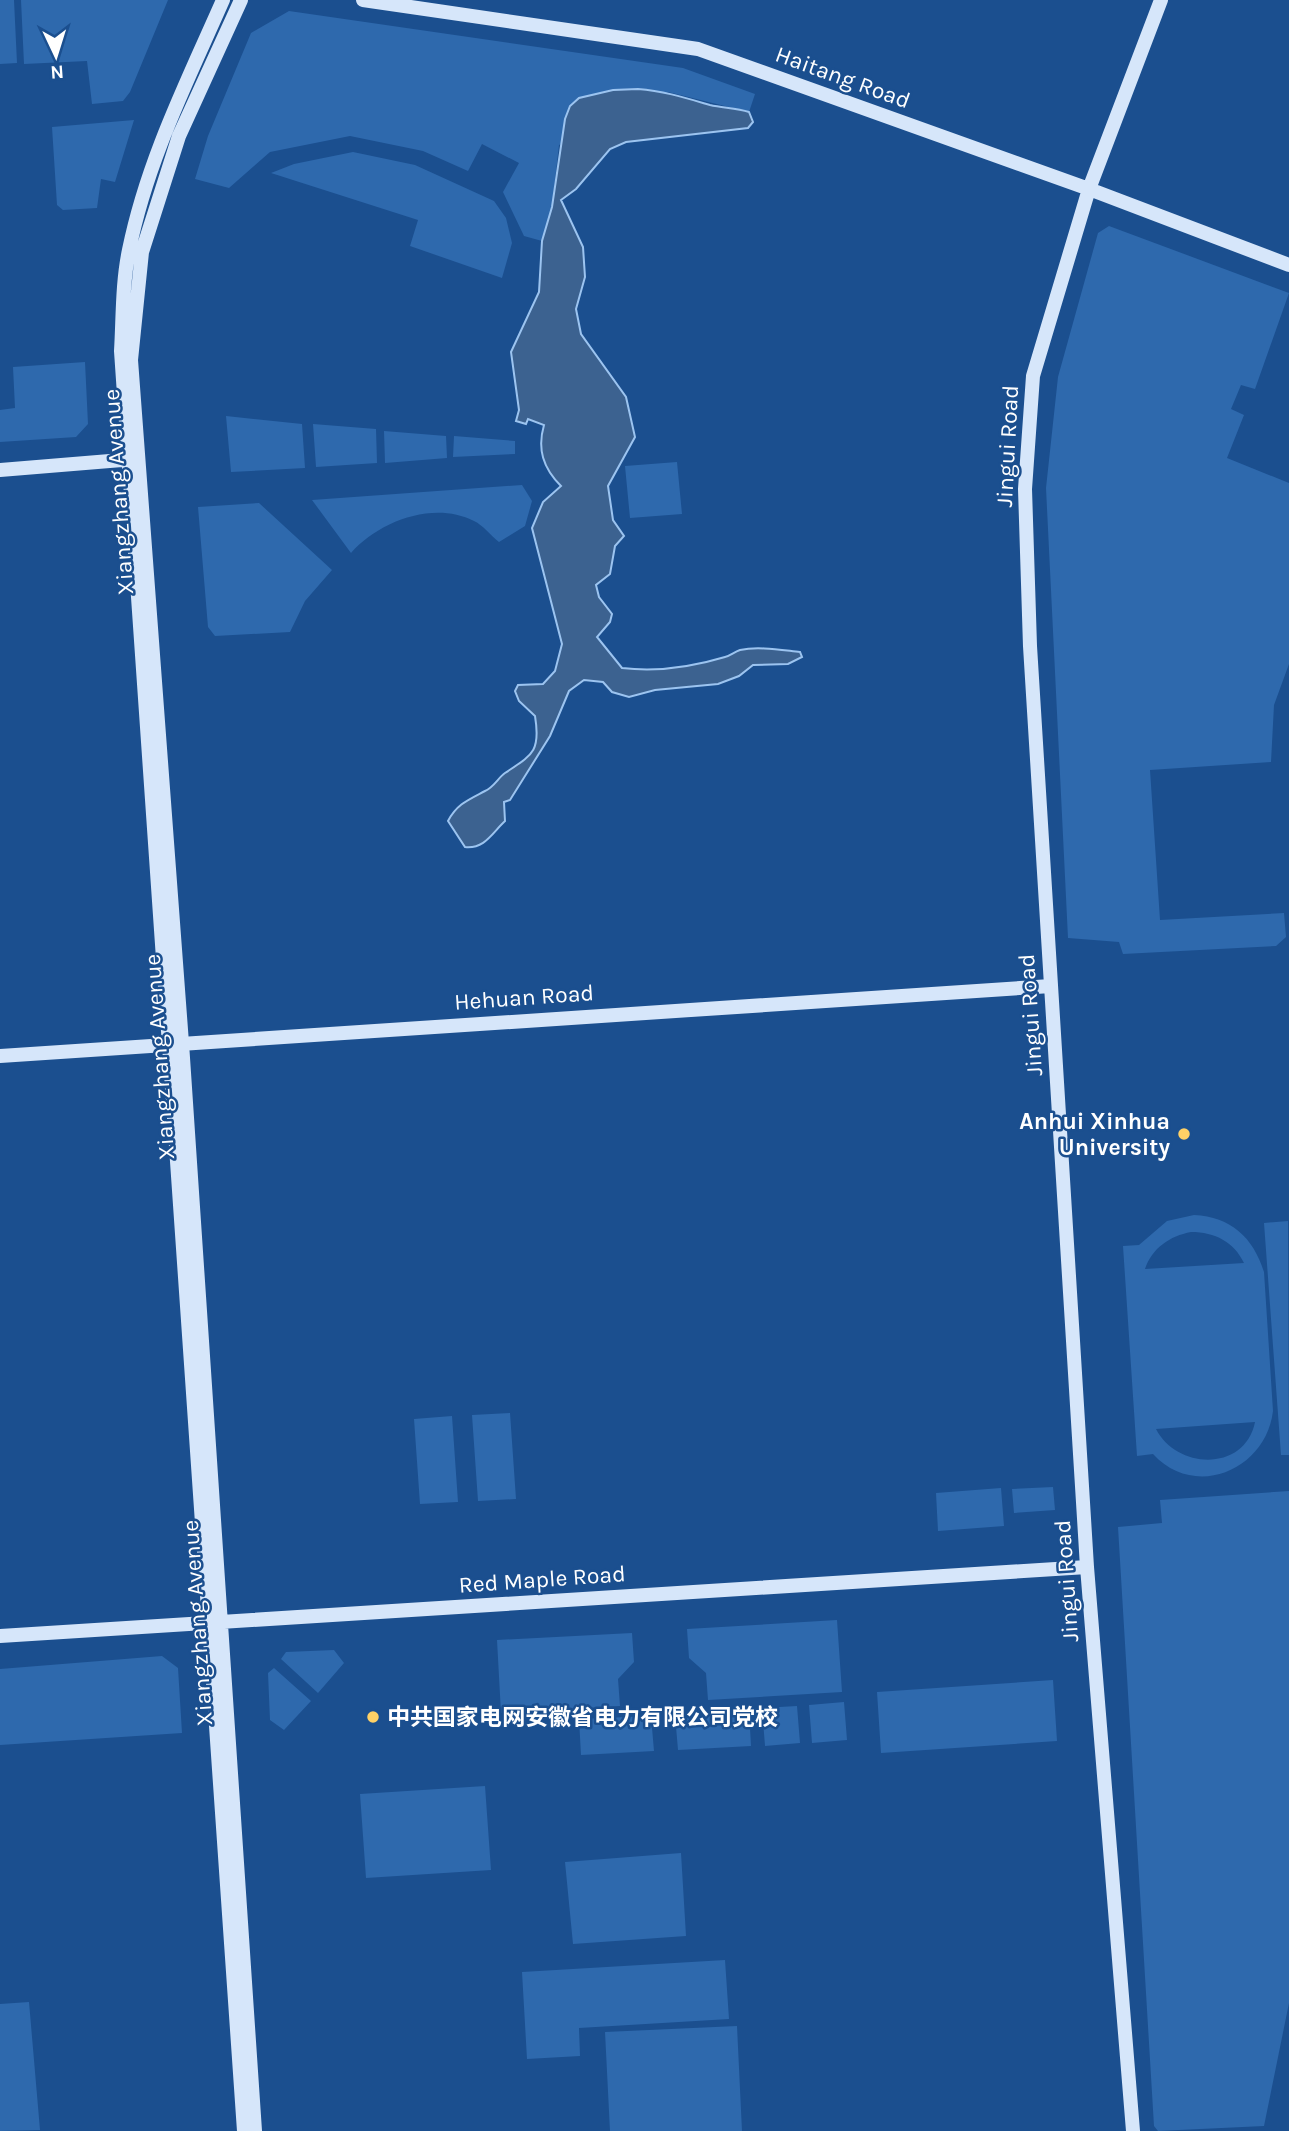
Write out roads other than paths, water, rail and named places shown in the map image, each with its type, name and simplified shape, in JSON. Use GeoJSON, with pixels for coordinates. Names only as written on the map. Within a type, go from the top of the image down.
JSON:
{"type":"FeatureCollection","features":[{"type":"Feature","properties":{"kind":"street","name":"Xiangzhang Avenue"},"geometry":{"type":"LineString","coordinates":[[223,0],[168,119],[128,251],[121,351],[133,459],[175,1043],[214,1622],[244,2131]]}},
{"type":"Feature","properties":{"kind":"street","name":"Xiangzhang Avenue"},"geometry":{"type":"LineString","coordinates":[[133,459],[131,360],[142,252],[179,136],[241,0]]}},
{"type":"Feature","properties":{"kind":"street","name":"Haitang Road"},"geometry":{"type":"LineString","coordinates":[[363,0],[698,49],[1089,189],[1289,265]]}},
{"type":"Feature","properties":{"kind":"street","name":"Jingui Road"},"geometry":{"type":"LineString","coordinates":[[1133,2131],[1087,1567],[1030,646],[1025,489],[1033,376],[1089,189],[1161,0]]}},
{"type":"Feature","properties":{"kind":"street"},"geometry":{"type":"LineString","coordinates":[[0,470],[133,459]]}},
{"type":"Feature","properties":{"kind":"street","name":"Hehuan Road"},"geometry":{"type":"LineString","coordinates":[[0,1056],[1051,986]]}},
{"type":"Feature","properties":{"kind":"street","name":"Red Maple Road"},"geometry":{"type":"LineString","coordinates":[[0,1636],[1087,1567]]}},
{"type":"Feature","properties":{"kind":"street","name":"Xiangzhang Avenue"},"geometry":{"type":"LineString","coordinates":[[214,1622],[255,2131]]}},
{"type":"Feature","properties":{"kind":"place","name":"Anhui Xinhua University"},"geometry":{"type":"Point","coordinates":[1184,1134]}},
{"type":"Feature","properties":{"kind":"place","name":"中共国家电网安徽省电力有限公司党校"},"geometry":{"type":"Point","coordinates":[373,1717]}}]}
